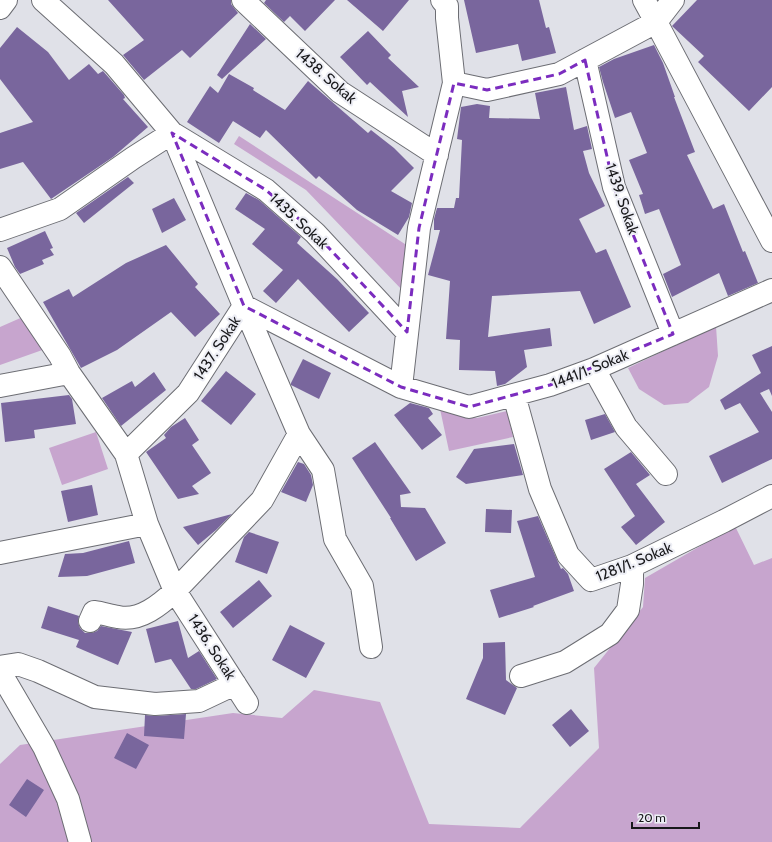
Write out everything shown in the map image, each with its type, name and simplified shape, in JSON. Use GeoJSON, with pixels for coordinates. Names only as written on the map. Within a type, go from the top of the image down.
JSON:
{"type":"FeatureCollection","features":[{"type":"Feature","properties":{"kind":"street"},"geometry":{"type":"LineString","coordinates":[[0,8],[6,0]]}},
{"type":"Feature","properties":{"kind":"street"},"geometry":{"type":"LineString","coordinates":[[0,230],[60,209],[133,158],[172,133],[114,64],[43,0]]}},
{"type":"Feature","properties":{"kind":"street","name":"1438. Sokak"},"geometry":{"type":"LineString","coordinates":[[243,0],[340,92],[437,155]]}},
{"type":"Feature","properties":{"kind":"street"},"geometry":{"type":"LineString","coordinates":[[401,386],[419,228],[454,83],[446,18],[447,6],[442,0]]}},
{"type":"Feature","properties":{"kind":"street"},"geometry":{"type":"LineString","coordinates":[[644,0],[772,241]]}},
{"type":"Feature","properties":{"kind":"street"},"geometry":{"type":"LineString","coordinates":[[454,83],[487,90],[559,74],[656,22],[673,0]]}},
{"type":"Feature","properties":{"kind":"street","name":"1439. Sokak"},"geometry":{"type":"LineString","coordinates":[[585,60],[614,187],[673,334]]}},
{"type":"Feature","properties":{"kind":"street","name":"1437. Sokak"},"geometry":{"type":"LineString","coordinates":[[126,454],[188,393],[244,306],[172,133]]}},
{"type":"Feature","properties":{"kind":"street","name":"1435. Sokak"},"geometry":{"type":"LineString","coordinates":[[172,133],[266,190],[315,233],[407,332]]}},
{"type":"Feature","properties":{"kind":"street","name":"1436. Sokak"},"geometry":{"type":"LineString","coordinates":[[0,267],[60,356],[69,373],[126,454],[147,524],[176,591],[247,703]]}},
{"type":"Feature","properties":{"kind":"street","name":"1441/1. Sokak"},"geometry":{"type":"LineString","coordinates":[[244,306],[401,386],[469,407],[550,385],[594,369],[772,290]]}},
{"type":"Feature","properties":{"kind":"street"},"geometry":{"type":"LineString","coordinates":[[244,306],[299,434],[323,470],[335,539],[362,586],[371,647]]}},
{"type":"Feature","properties":{"kind":"street"},"geometry":{"type":"LineString","coordinates":[[594,369],[626,427],[666,474]]}},
{"type":"Feature","properties":{"kind":"street"},"geometry":{"type":"LineString","coordinates":[[0,386],[69,373]]}},
{"type":"Feature","properties":{"kind":"street","name":"1281/1. Sokak"},"geometry":{"type":"LineString","coordinates":[[514,395],[540,489],[568,555],[591,580],[632,566],[724,522],[772,496]]}},
{"type":"Feature","properties":{"kind":"street"},"geometry":{"type":"LineString","coordinates":[[90,621],[94,612],[119,618],[142,614],[158,607],[176,591],[262,500],[299,434]]}},
{"type":"Feature","properties":{"kind":"street"},"geometry":{"type":"LineString","coordinates":[[0,553],[147,524]]}},
{"type":"Feature","properties":{"kind":"street"},"geometry":{"type":"LineString","coordinates":[[521,676],[565,662],[610,634],[628,610],[632,584],[632,566]]}},
{"type":"Feature","properties":{"kind":"street"},"geometry":{"type":"LineString","coordinates":[[0,667],[18,664],[38,671],[94,697],[155,704],[200,701],[235,684]]}},
{"type":"Feature","properties":{"kind":"street"},"geometry":{"type":"LineString","coordinates":[[0,672],[44,747],[68,799],[80,842]]}},
{"type":"Feature","properties":{"kind":"highlighted area"},"geometry":{"type":"Polygon","coordinates":[[[585,60],[614,187],[673,334],[550,385],[469,407],[401,387],[244,306],[172,133],[266,190],[315,233],[407,332],[419,228],[454,83],[487,90],[559,74],[585,60]]]}},
{"type":"Feature","properties":{"kind":"shaded area"},"geometry":{"type":"Polygon","coordinates":[[[239,136],[411,248],[405,293],[306,190],[234,144],[239,136]]]}},
{"type":"Feature","properties":{"kind":"shaded area"},"geometry":{"type":"Polygon","coordinates":[[[25,316],[48,348],[0,365],[0,327],[25,316]]]}},
{"type":"Feature","properties":{"kind":"shaded area"},"geometry":{"type":"Polygon","coordinates":[[[716,326],[718,356],[709,387],[688,403],[664,405],[639,389],[628,368],[716,326]]]}},
{"type":"Feature","properties":{"kind":"shaded area"},"geometry":{"type":"Polygon","coordinates":[[[440,409],[477,418],[507,411],[513,437],[449,451],[440,409]]]}},
{"type":"Feature","properties":{"kind":"shaded area"},"geometry":{"type":"Polygon","coordinates":[[[96,432],[108,469],[62,485],[49,448],[96,432]]]}},
{"type":"Feature","properties":{"kind":"shaded area"},"geometry":{"type":"Polygon","coordinates":[[[735,526],[754,565],[772,558],[772,842],[0,842],[0,764],[20,745],[233,713],[282,718],[314,690],[380,702],[429,824],[520,828],[599,748],[594,668],[643,607],[645,578],[735,526]]]}},
{"type":"Feature","properties":{"kind":"building"},"geometry":{"type":"Polygon","coordinates":[[[108,0],[231,0],[231,4],[238,13],[190,58],[182,50],[144,80],[123,55],[144,40],[108,0]]]}},
{"type":"Feature","properties":{"kind":"building"},"geometry":{"type":"Polygon","coordinates":[[[266,0],[335,0],[305,31],[290,16],[284,22],[264,3],[266,0]]]}},
{"type":"Feature","properties":{"kind":"building"},"geometry":{"type":"Polygon","coordinates":[[[347,0],[409,0],[383,31],[347,0]]]}},
{"type":"Feature","properties":{"kind":"building"},"geometry":{"type":"Polygon","coordinates":[[[464,0],[539,0],[546,28],[549,27],[556,53],[522,61],[518,44],[476,53],[464,0]]]}},
{"type":"Feature","properties":{"kind":"building"},"geometry":{"type":"Polygon","coordinates":[[[697,0],[772,0],[772,87],[749,111],[698,62],[704,56],[672,26],[697,0]]]}},
{"type":"Feature","properties":{"kind":"building"},"geometry":{"type":"Polygon","coordinates":[[[250,24],[266,39],[222,79],[217,75],[250,24]]]}},
{"type":"Feature","properties":{"kind":"building"},"geometry":{"type":"Polygon","coordinates":[[[17,27],[48,52],[69,80],[89,64],[98,74],[103,71],[124,95],[125,98],[123,99],[148,127],[113,157],[51,199],[23,162],[0,169],[0,133],[33,122],[0,79],[0,48],[17,27]]]}},
{"type":"Feature","properties":{"kind":"building"},"geometry":{"type":"Polygon","coordinates":[[[368,31],[391,55],[388,58],[419,87],[402,91],[408,117],[370,82],[367,85],[340,57],[368,31]]]}},
{"type":"Feature","properties":{"kind":"building"},"geometry":{"type":"Polygon","coordinates":[[[654,45],[663,63],[695,152],[687,155],[713,209],[724,204],[743,252],[745,251],[758,283],[728,296],[719,273],[672,297],[663,274],[681,265],[659,209],[645,214],[639,195],[643,194],[629,160],[647,153],[631,112],[615,118],[603,82],[599,67],[614,59],[654,45]]]}},
{"type":"Feature","properties":{"kind":"building"},"geometry":{"type":"Polygon","coordinates":[[[229,74],[254,88],[253,90],[285,110],[308,81],[368,133],[371,130],[394,148],[414,168],[391,191],[412,203],[409,217],[398,235],[357,210],[319,176],[316,179],[266,130],[260,138],[233,121],[219,143],[187,122],[210,86],[218,93],[229,74]]]}},
{"type":"Feature","properties":{"kind":"building"},"geometry":{"type":"Polygon","coordinates":[[[566,87],[574,130],[587,126],[592,149],[583,151],[589,173],[605,206],[579,219],[596,253],[606,249],[631,307],[594,324],[580,291],[492,296],[488,337],[550,328],[552,346],[524,350],[527,367],[505,384],[497,386],[495,371],[459,370],[460,340],[446,339],[450,281],[428,275],[440,230],[434,230],[434,219],[437,208],[454,208],[456,198],[459,198],[462,140],[457,139],[461,107],[477,104],[490,106],[489,118],[540,119],[535,93],[566,87]]]}},
{"type":"Feature","properties":{"kind":"building"},"geometry":{"type":"Polygon","coordinates":[[[128,177],[134,183],[84,223],[76,213],[128,177]]]}},
{"type":"Feature","properties":{"kind":"building"},"geometry":{"type":"Polygon","coordinates":[[[246,193],[259,200],[301,237],[297,243],[337,279],[369,313],[349,332],[298,279],[276,303],[263,291],[283,270],[252,244],[265,229],[235,209],[246,193]]]}},
{"type":"Feature","properties":{"kind":"building"},"geometry":{"type":"Polygon","coordinates":[[[174,198],[186,220],[162,233],[152,209],[174,198]]]}},
{"type":"Feature","properties":{"kind":"building"},"geometry":{"type":"Polygon","coordinates":[[[45,231],[53,248],[50,249],[54,255],[42,260],[44,264],[20,274],[15,267],[7,248],[45,231]]]}},
{"type":"Feature","properties":{"kind":"building"},"geometry":{"type":"Polygon","coordinates":[[[166,245],[198,284],[195,287],[220,314],[195,337],[171,312],[117,350],[81,368],[43,302],[69,289],[73,297],[126,263],[166,245]]]}},
{"type":"Feature","properties":{"kind":"building"},"geometry":{"type":"Polygon","coordinates":[[[772,346],[772,396],[769,389],[760,393],[772,412],[772,459],[722,483],[709,456],[759,432],[740,403],[725,410],[720,400],[761,373],[752,355],[772,346]]]}},
{"type":"Feature","properties":{"kind":"building"},"geometry":{"type":"Polygon","coordinates":[[[303,359],[331,373],[319,399],[291,385],[303,359]]]}},
{"type":"Feature","properties":{"kind":"building"},"geometry":{"type":"Polygon","coordinates":[[[226,371],[256,394],[231,425],[201,401],[226,371]]]}},
{"type":"Feature","properties":{"kind":"building"},"geometry":{"type":"Polygon","coordinates":[[[154,372],[166,390],[121,426],[102,398],[132,381],[135,387],[154,372]]]}},
{"type":"Feature","properties":{"kind":"building"},"geometry":{"type":"Polygon","coordinates":[[[69,395],[72,399],[76,424],[34,430],[35,438],[5,442],[1,403],[69,395]]]}},
{"type":"Feature","properties":{"kind":"building"},"geometry":{"type":"Polygon","coordinates":[[[410,403],[429,408],[433,414],[428,418],[442,435],[422,450],[394,415],[410,403]]]}},
{"type":"Feature","properties":{"kind":"building"},"geometry":{"type":"Polygon","coordinates":[[[605,414],[615,432],[591,440],[585,420],[605,414]]]}},
{"type":"Feature","properties":{"kind":"building"},"geometry":{"type":"Polygon","coordinates":[[[185,418],[199,440],[192,445],[211,473],[192,486],[199,494],[178,499],[146,452],[166,438],[164,435],[171,427],[185,418]]]}},
{"type":"Feature","properties":{"kind":"building"},"geometry":{"type":"Polygon","coordinates":[[[375,442],[411,493],[400,495],[401,507],[425,508],[446,543],[416,561],[391,518],[352,458],[375,442]]]}},
{"type":"Feature","properties":{"kind":"building"},"geometry":{"type":"Polygon","coordinates":[[[514,444],[523,475],[466,484],[456,477],[474,449],[514,444]]]}},
{"type":"Feature","properties":{"kind":"building"},"geometry":{"type":"Polygon","coordinates":[[[631,452],[650,475],[636,484],[665,522],[636,545],[621,527],[635,516],[604,469],[631,452]]]}},
{"type":"Feature","properties":{"kind":"building"},"geometry":{"type":"Polygon","coordinates":[[[298,462],[304,464],[311,475],[313,485],[306,502],[281,492],[298,462]]]}},
{"type":"Feature","properties":{"kind":"building"},"geometry":{"type":"Polygon","coordinates":[[[92,485],[98,515],[68,522],[61,491],[92,485]]]}},
{"type":"Feature","properties":{"kind":"building"},"geometry":{"type":"Polygon","coordinates":[[[486,509],[512,510],[511,533],[485,532],[486,509]]]}},
{"type":"Feature","properties":{"kind":"building"},"geometry":{"type":"Polygon","coordinates":[[[232,514],[198,545],[183,527],[232,514]]]}},
{"type":"Feature","properties":{"kind":"building"},"geometry":{"type":"Polygon","coordinates":[[[538,516],[561,569],[563,568],[568,574],[574,591],[533,606],[534,607],[499,618],[490,590],[535,577],[517,521],[538,516]]]}},
{"type":"Feature","properties":{"kind":"building"},"geometry":{"type":"Polygon","coordinates":[[[249,532],[279,542],[267,574],[235,562],[244,537],[249,532]]]}},
{"type":"Feature","properties":{"kind":"building"},"geometry":{"type":"Polygon","coordinates":[[[129,541],[135,563],[87,576],[58,577],[65,554],[83,553],[129,541]]]}},
{"type":"Feature","properties":{"kind":"building"},"geometry":{"type":"Polygon","coordinates":[[[259,580],[272,596],[233,628],[220,612],[259,580]]]}},
{"type":"Feature","properties":{"kind":"building"},"geometry":{"type":"Polygon","coordinates":[[[48,606],[79,616],[78,622],[80,628],[85,633],[97,631],[101,626],[132,632],[118,665],[76,647],[79,640],[41,628],[48,606]]]}},
{"type":"Feature","properties":{"kind":"building"},"geometry":{"type":"Polygon","coordinates":[[[178,621],[188,658],[199,651],[217,679],[196,689],[191,689],[171,659],[155,663],[146,629],[178,621]]]}},
{"type":"Feature","properties":{"kind":"building"},"geometry":{"type":"Polygon","coordinates":[[[290,625],[325,643],[306,678],[272,660],[290,625]]]}},
{"type":"Feature","properties":{"kind":"building"},"geometry":{"type":"Polygon","coordinates":[[[505,642],[506,680],[517,688],[505,715],[466,699],[483,658],[483,643],[505,642]]]}},
{"type":"Feature","properties":{"kind":"building"},"geometry":{"type":"Polygon","coordinates":[[[571,709],[589,731],[570,747],[552,725],[571,709]]]}},
{"type":"Feature","properties":{"kind":"building"},"geometry":{"type":"Polygon","coordinates":[[[186,714],[184,739],[144,736],[145,715],[156,716],[186,714]]]}},
{"type":"Feature","properties":{"kind":"building"},"geometry":{"type":"Polygon","coordinates":[[[127,733],[149,745],[136,769],[114,758],[127,733]]]}},
{"type":"Feature","properties":{"kind":"building"},"geometry":{"type":"Polygon","coordinates":[[[27,779],[44,790],[26,817],[9,805],[27,779]]]}}]}
